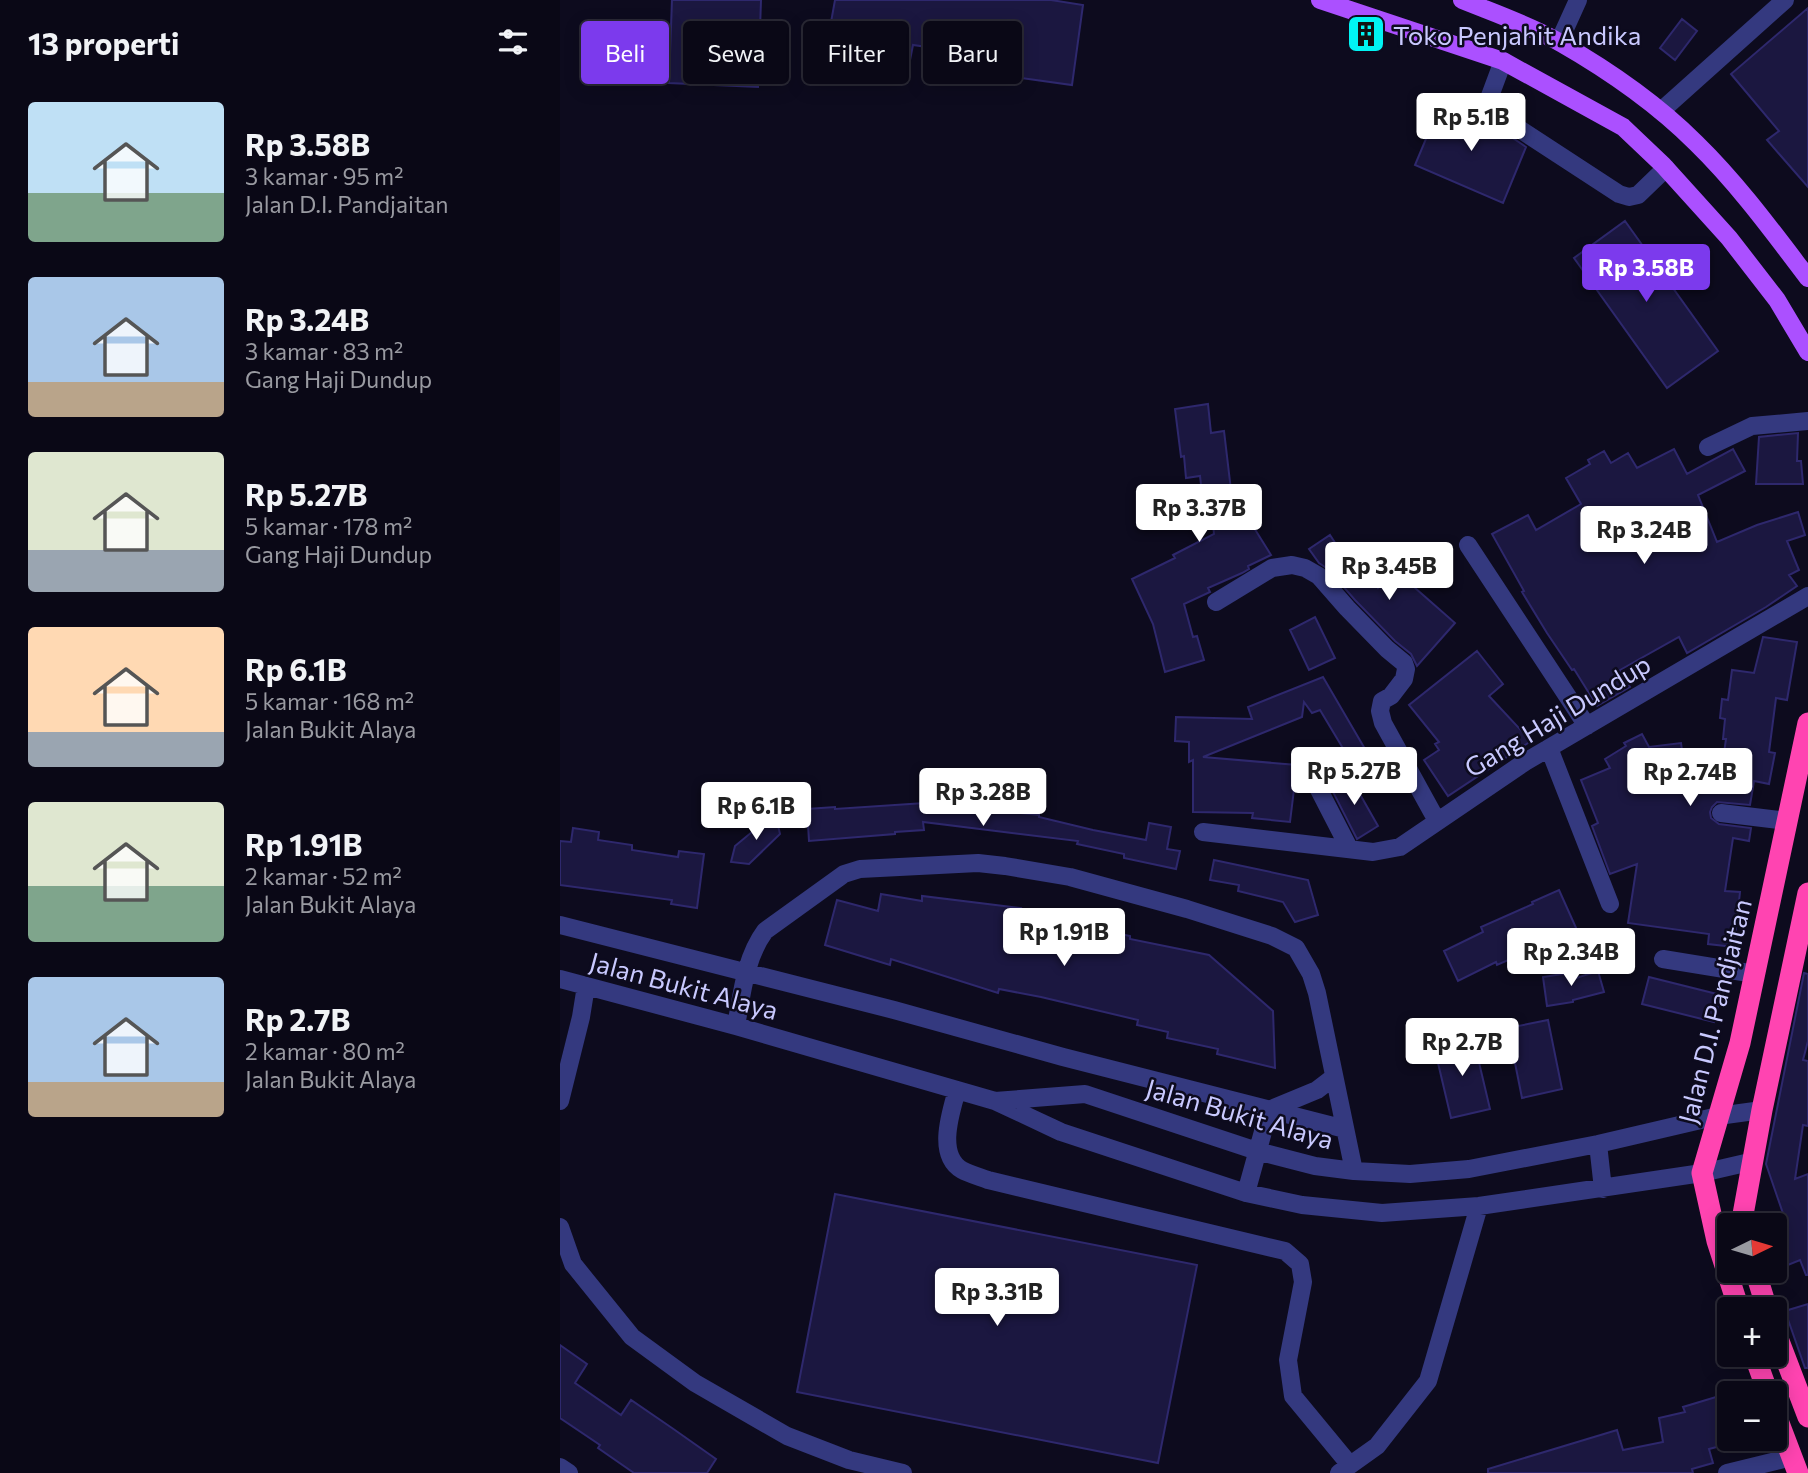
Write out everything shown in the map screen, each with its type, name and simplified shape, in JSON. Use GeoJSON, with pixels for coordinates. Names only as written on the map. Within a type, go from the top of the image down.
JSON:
{"type":"FeatureCollection","features":[{"type":"Feature","properties":{"kind":"highway","name":"Jalan D.I. Pandjaitan"},"geometry":{"type":"LineString","coordinates":[[1735,1297],[1717,1241],[1702,1173],[1740,1043],[1808,723]]}},
{"type":"Feature","properties":{"kind":"highway"},"geometry":{"type":"LineString","coordinates":[[1743,1213],[1808,893]]}},
{"type":"Feature","properties":{"kind":"highway"},"geometry":{"type":"LineString","coordinates":[[1787,1361],[1807,1412]]}},
{"type":"Feature","properties":{"kind":"highway"},"geometry":{"type":"LineString","coordinates":[[1787,1444],[1795,1465]]}},
{"type":"Feature","properties":{"kind":"main road"},"geometry":{"type":"LineString","coordinates":[[1320,0],[1503,61],[1623,127],[1666,168],[1729,238],[1777,300],[1808,352]]}},
{"type":"Feature","properties":{"kind":"main road"},"geometry":{"type":"LineString","coordinates":[[1462,0],[1559,42],[1661,111],[1697,143],[1755,209],[1808,278]]}},
{"type":"Feature","properties":{"kind":"street"},"geometry":{"type":"LineString","coordinates":[[1559,42],[1578,0]]}},
{"type":"Feature","properties":{"kind":"street"},"geometry":{"type":"LineString","coordinates":[[1661,111],[1785,0]]}},
{"type":"Feature","properties":{"kind":"street"},"geometry":{"type":"LineString","coordinates":[[1503,61],[1490,96],[1496,110],[1516,127],[1619,194],[1629,197],[1638,195],[1666,168]]}},
{"type":"Feature","properties":{"kind":"street"},"geometry":{"type":"LineString","coordinates":[[1708,447],[1752,426],[1808,421]]}},
{"type":"Feature","properties":{"kind":"street"},"geometry":{"type":"LineString","coordinates":[[1468,545],[1587,726]]}},
{"type":"Feature","properties":{"kind":"street"},"geometry":{"type":"LineString","coordinates":[[1216,602],[1272,568],[1292,565],[1305,568],[1319,576],[1387,649],[1404,663],[1404,679],[1391,696],[1382,701],[1380,711],[1437,821]]}},
{"type":"Feature","properties":{"kind":"street","name":"Gang Haji Dundup"},"geometry":{"type":"LineString","coordinates":[[1203,832],[1373,852],[1399,846],[1525,762],[1808,597]]}},
{"type":"Feature","properties":{"kind":"street"},"geometry":{"type":"LineString","coordinates":[[1549,748],[1611,904]]}},
{"type":"Feature","properties":{"kind":"street"},"geometry":{"type":"LineString","coordinates":[[1315,782],[1349,848]]}},
{"type":"Feature","properties":{"kind":"street"},"geometry":{"type":"LineString","coordinates":[[1721,813],[1787,821]]}},
{"type":"Feature","properties":{"kind":"street"},"geometry":{"type":"LineString","coordinates":[[736,1026],[746,973],[756,943],[765,931],[844,874],[860,869],[978,863],[1070,877],[1187,908],[1272,936],[1296,948],[1311,974],[1354,1171]]}},
{"type":"Feature","properties":{"kind":"street"},"geometry":{"type":"LineString","coordinates":[[560,925],[1345,1129]]}},
{"type":"Feature","properties":{"kind":"street"},"geometry":{"type":"LineString","coordinates":[[1663,959],[1755,974]]}},
{"type":"Feature","properties":{"kind":"street","name":"Jalan Bukit Alaya"},"geometry":{"type":"LineString","coordinates":[[560,979],[736,1026],[995,1101],[1061,1132],[1246,1193],[1302,1205],[1382,1213],[1479,1206],[1702,1173],[1754,1161]]}},
{"type":"Feature","properties":{"kind":"street"},"geometry":{"type":"LineString","coordinates":[[560,1101],[586,986]]}},
{"type":"Feature","properties":{"kind":"street"},"geometry":{"type":"LineString","coordinates":[[1269,1110],[1317,1090],[1334,1077]]}},
{"type":"Feature","properties":{"kind":"street"},"geometry":{"type":"LineString","coordinates":[[957,1090],[948,1125],[948,1155],[959,1169],[988,1180],[1285,1251],[1300,1264],[1303,1282],[1288,1360],[1293,1396],[1344,1469],[1377,1446],[1428,1381],[1479,1206]]}},
{"type":"Feature","properties":{"kind":"street","name":"Jalan Bukit Alaya"},"geometry":{"type":"LineString","coordinates":[[995,1101],[1085,1094],[1257,1151],[1315,1166],[1410,1174],[1469,1169],[1598,1144],[1718,1116],[1762,1111]]}},
{"type":"Feature","properties":{"kind":"street"},"geometry":{"type":"LineString","coordinates":[[1246,1193],[1269,1110]]}},
{"type":"Feature","properties":{"kind":"street"},"geometry":{"type":"LineString","coordinates":[[1598,1144],[1603,1189]]}},
{"type":"Feature","properties":{"kind":"street"},"geometry":{"type":"LineString","coordinates":[[560,1227],[573,1264],[632,1337],[685,1375],[787,1436],[849,1460],[903,1473]]}},
{"type":"Feature","properties":{"kind":"street"},"geometry":{"type":"LineString","coordinates":[[1727,1473],[1795,1465]]}},
{"type":"Feature","properties":{"kind":"street"},"geometry":{"type":"LineString","coordinates":[[560,1467],[569,1473]]}},
{"type":"Feature","properties":{"kind":"building"},"geometry":{"type":"Polygon","coordinates":[[[672,0],[761,0],[760,21],[683,21],[683,84],[669,83],[672,0]]]}},
{"type":"Feature","properties":{"kind":"building"},"geometry":{"type":"Polygon","coordinates":[[[835,0],[1051,0],[1083,5],[1072,85],[1022,78],[1022,21],[923,21],[923,46],[913,45],[909,65],[909,21],[831,21],[835,0]]]}},
{"type":"Feature","properties":{"kind":"building"},"geometry":{"type":"Polygon","coordinates":[[[1808,8],[1808,187],[1767,140],[1779,131],[1731,74],[1808,8]]]}},
{"type":"Feature","properties":{"kind":"building"},"geometry":{"type":"Polygon","coordinates":[[[1682,19],[1697,31],[1675,60],[1660,48],[1682,19]]]}},
{"type":"Feature","properties":{"kind":"building","name":"Toko Penjahit Andika"},"geometry":{"type":"Polygon","coordinates":[[[1356,24],[1379,32],[1376,47],[1353,42],[1356,24]]]}},
{"type":"Feature","properties":{"kind":"building"},"geometry":{"type":"Polygon","coordinates":[[[691,84],[758,84],[758,87],[691,84]]]}},
{"type":"Feature","properties":{"kind":"building"},"geometry":{"type":"Polygon","coordinates":[[[1441,103],[1495,126],[1526,147],[1503,203],[1415,165],[1441,103]]]}},
{"type":"Feature","properties":{"kind":"building"},"geometry":{"type":"Polygon","coordinates":[[[1625,221],[1718,351],[1667,388],[1574,258],[1625,221]]]}},
{"type":"Feature","properties":{"kind":"building"},"geometry":{"type":"Polygon","coordinates":[[[1208,404],[1211,433],[1224,431],[1233,507],[1241,507],[1271,555],[1248,566],[1249,569],[1242,573],[1208,588],[1210,592],[1184,604],[1193,637],[1197,636],[1204,660],[1165,672],[1153,624],[1132,579],[1175,558],[1173,555],[1214,534],[1211,502],[1203,503],[1200,476],[1186,478],[1175,409],[1208,404]]]}},
{"type":"Feature","properties":{"kind":"building"},"geometry":{"type":"Polygon","coordinates":[[[1798,433],[1797,461],[1801,461],[1803,484],[1756,484],[1759,437],[1798,433]]]}},
{"type":"Feature","properties":{"kind":"building"},"geometry":{"type":"Polygon","coordinates":[[[1674,449],[1687,474],[1733,449],[1745,471],[1698,495],[1717,542],[1798,512],[1805,535],[1787,541],[1799,570],[1789,575],[1797,586],[1687,653],[1679,637],[1620,670],[1630,687],[1597,706],[1547,633],[1492,534],[1528,515],[1536,530],[1581,504],[1566,478],[1590,464],[1588,460],[1604,451],[1611,463],[1628,453],[1637,468],[1674,449]]]}},
{"type":"Feature","properties":{"kind":"building"},"geometry":{"type":"Polygon","coordinates":[[[1330,535],[1351,567],[1359,562],[1378,588],[1397,567],[1416,584],[1414,587],[1455,623],[1417,666],[1411,654],[1319,563],[1309,549],[1330,535]]]}},
{"type":"Feature","properties":{"kind":"building"},"geometry":{"type":"Polygon","coordinates":[[[1315,617],[1335,658],[1309,670],[1290,630],[1315,617]]]}},
{"type":"Feature","properties":{"kind":"building"},"geometry":{"type":"Polygon","coordinates":[[[1763,637],[1797,642],[1787,700],[1776,698],[1769,752],[1775,753],[1769,784],[1754,781],[1750,805],[1717,802],[1710,812],[1711,818],[1719,824],[1751,828],[1749,841],[1733,838],[1725,891],[1740,892],[1734,947],[1708,944],[1709,934],[1628,923],[1637,864],[1610,874],[1592,826],[1598,823],[1581,780],[1610,768],[1605,759],[1626,746],[1624,743],[1642,734],[1649,747],[1681,743],[1686,778],[1720,781],[1726,739],[1723,739],[1725,719],[1720,718],[1722,699],[1728,700],[1732,670],[1754,673],[1763,637]]]}},
{"type":"Feature","properties":{"kind":"building"},"geometry":{"type":"Polygon","coordinates":[[[1477,651],[1503,684],[1489,696],[1531,741],[1448,796],[1424,760],[1439,750],[1435,744],[1439,742],[1409,705],[1477,651]]]}},
{"type":"Feature","properties":{"kind":"building"},"geometry":{"type":"Polygon","coordinates":[[[1323,677],[1365,749],[1350,760],[1320,710],[1312,713],[1304,702],[1302,717],[1203,757],[1297,765],[1290,822],[1252,818],[1253,813],[1193,812],[1193,760],[1189,762],[1189,742],[1175,741],[1176,717],[1252,719],[1248,707],[1323,677]]]}},
{"type":"Feature","properties":{"kind":"building"},"geometry":{"type":"Polygon","coordinates":[[[1349,775],[1378,826],[1357,839],[1330,786],[1349,775]]]}},
{"type":"Feature","properties":{"kind":"building"},"geometry":{"type":"Polygon","coordinates":[[[925,803],[1039,815],[1093,830],[1146,840],[1149,823],[1171,827],[1167,849],[1180,851],[1176,869],[1124,858],[1124,854],[1077,844],[1078,841],[923,822],[924,830],[809,841],[807,809],[925,803]]]}},
{"type":"Feature","properties":{"kind":"building"},"geometry":{"type":"Polygon","coordinates":[[[775,813],[780,834],[749,864],[731,862],[735,846],[775,813]]]}},
{"type":"Feature","properties":{"kind":"building"},"geometry":{"type":"Polygon","coordinates":[[[573,828],[599,832],[598,840],[632,845],[632,850],[678,857],[679,851],[704,854],[697,908],[671,904],[672,900],[560,885],[560,841],[571,842],[573,828]]]}},
{"type":"Feature","properties":{"kind":"building"},"geometry":{"type":"Polygon","coordinates":[[[1214,860],[1308,880],[1318,915],[1295,922],[1283,902],[1238,891],[1239,885],[1210,880],[1214,860]]]}},
{"type":"Feature","properties":{"kind":"building"},"geometry":{"type":"Polygon","coordinates":[[[1559,890],[1577,930],[1497,965],[1496,962],[1458,981],[1444,951],[1483,932],[1481,927],[1559,890]]]}},
{"type":"Feature","properties":{"kind":"building"},"geometry":{"type":"Polygon","coordinates":[[[881,894],[922,901],[922,896],[1021,908],[1020,912],[1209,955],[1273,1011],[1275,1068],[1217,1054],[1218,1049],[1167,1038],[1168,1032],[1137,1025],[1138,1020],[1041,997],[999,989],[998,993],[891,959],[890,965],[825,945],[837,900],[878,911],[881,894]]]}},
{"type":"Feature","properties":{"kind":"building"},"geometry":{"type":"Polygon","coordinates":[[[1598,971],[1604,992],[1573,1002],[1547,1006],[1543,977],[1569,973],[1570,980],[1598,971]]]}},
{"type":"Feature","properties":{"kind":"building"},"geometry":{"type":"Polygon","coordinates":[[[1804,973],[1808,974],[1808,1041],[1803,1060],[1808,1061],[1808,1126],[1803,1125],[1795,1179],[1808,1174],[1808,1275],[1800,1260],[1787,1265],[1787,1213],[1783,1213],[1766,1164],[1804,973]]]}},
{"type":"Feature","properties":{"kind":"building"},"geometry":{"type":"Polygon","coordinates":[[[1649,977],[1721,995],[1714,1022],[1642,1004],[1649,977]]]}},
{"type":"Feature","properties":{"kind":"building"},"geometry":{"type":"Polygon","coordinates":[[[1548,1020],[1562,1089],[1522,1098],[1508,1028],[1548,1020]]]}},
{"type":"Feature","properties":{"kind":"building"},"geometry":{"type":"Polygon","coordinates":[[[1473,1037],[1490,1109],[1451,1118],[1434,1046],[1473,1037]]]}},
{"type":"Feature","properties":{"kind":"building"},"geometry":{"type":"Polygon","coordinates":[[[835,1194],[1197,1265],[1158,1463],[797,1392],[835,1194]]]}},
{"type":"Feature","properties":{"kind":"building"},"geometry":{"type":"Polygon","coordinates":[[[1808,1304],[1808,1368],[1805,1368],[1787,1310],[1808,1304]]]}},
{"type":"Feature","properties":{"kind":"building"},"geometry":{"type":"Polygon","coordinates":[[[560,1345],[587,1364],[575,1383],[621,1415],[631,1400],[716,1459],[707,1473],[634,1473],[598,1448],[600,1445],[560,1418],[560,1345]]]}},
{"type":"Feature","properties":{"kind":"building"},"geometry":{"type":"Polygon","coordinates":[[[1717,1397],[1717,1447],[1709,1449],[1713,1463],[1692,1469],[1693,1473],[1488,1473],[1488,1469],[1617,1430],[1623,1450],[1663,1442],[1659,1418],[1685,1412],[1683,1407],[1717,1397]]]}},
{"type":"Feature","properties":{"kind":"place","name":"Toko Penjahit Andika"},"geometry":{"type":"Point","coordinates":[1366,34]}}]}
